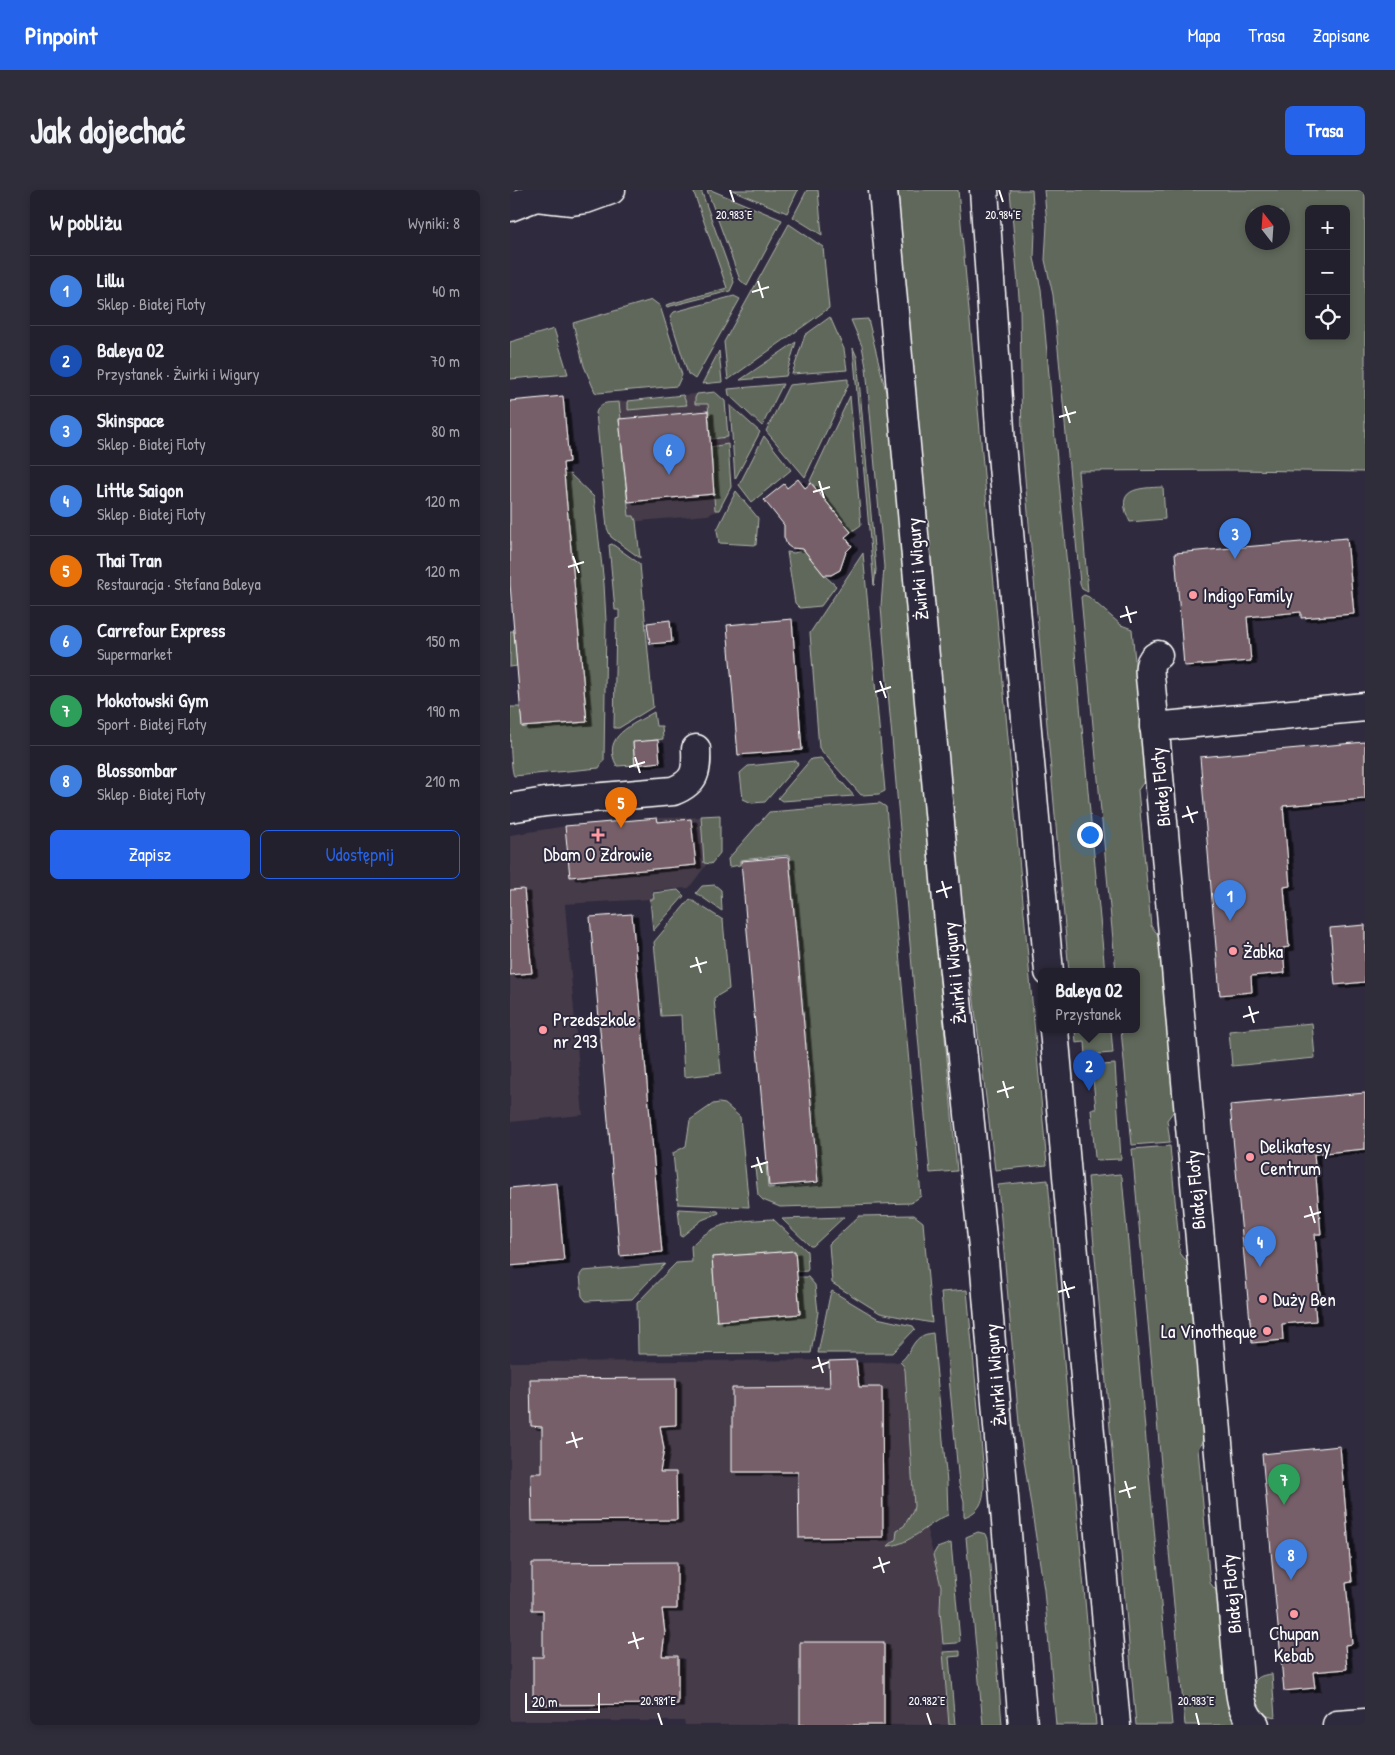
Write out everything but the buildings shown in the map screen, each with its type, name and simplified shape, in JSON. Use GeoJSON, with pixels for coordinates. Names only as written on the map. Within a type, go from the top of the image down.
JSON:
{"type":"FeatureCollection","features":[{"type":"Feature","properties":{"kind":"main road"},"geometry":{"type":"LineString","coordinates":[[510,208],[541,194],[572,201],[586,199],[611,190]]}},
{"type":"Feature","properties":{"kind":"main road","name":"Żwirki i Wigury"},"geometry":{"type":"LineString","coordinates":[[883,190],[949,926],[983,1247],[1024,1725]]}},
{"type":"Feature","properties":{"kind":"main road"},"geometry":{"type":"LineString","coordinates":[[984,190],[1001,444],[1049,968]]}},
{"type":"Feature","properties":{"kind":"main road","name":"Białej Floty"},"geometry":{"type":"LineString","coordinates":[[1158,654],[1152,659],[1149,669],[1240,1691],[1242,1707],[1246,1717],[1255,1725]]}},
{"type":"Feature","properties":{"kind":"main road"},"geometry":{"type":"LineString","coordinates":[[1154,727],[1365,707]]}},
{"type":"Feature","properties":{"kind":"main road"},"geometry":{"type":"LineString","coordinates":[[510,808],[544,802],[673,791],[682,788],[693,777],[696,770],[696,749]]}},
{"type":"Feature","properties":{"kind":"main road"},"geometry":{"type":"LineString","coordinates":[[1054,1033],[1116,1725]]}},
{"type":"Feature","properties":{"kind":"main road"},"geometry":{"type":"LineString","coordinates":[[1337,1725],[1365,1722]]}},
{"type":"Feature","properties":{"kind":"shaded area"},"geometry":{"type":"Polygon","coordinates":[[[715,392],[725,401],[731,487],[719,510],[708,515],[607,524],[596,413],[600,405],[603,403],[715,392]]]}},
{"type":"Feature","properties":{"kind":"shaded area"},"geometry":{"type":"Polygon","coordinates":[[[708,817],[710,860],[689,888],[652,891],[653,899],[565,904],[583,1115],[510,1122],[510,835],[565,826],[657,818],[708,817]]]}},
{"type":"Feature","properties":{"kind":"shaded area"},"geometry":{"type":"Polygon","coordinates":[[[856,1360],[857,1363],[900,1362],[905,1367],[914,1506],[904,1526],[899,1528],[896,1535],[897,1539],[889,1545],[896,1545],[926,1526],[941,1586],[940,1610],[949,1725],[685,1725],[684,1721],[510,1721],[510,1362],[856,1360]]]}},
{"type":"Feature","properties":{"kind":"green space"},"geometry":{"type":"Polygon","coordinates":[[[693,190],[701,190],[734,282],[730,291],[667,307],[666,305],[727,288],[693,190]]]}},
{"type":"Feature","properties":{"kind":"green space"},"geometry":{"type":"Polygon","coordinates":[[[707,190],[782,220],[747,286],[740,280],[707,190]]]}},
{"type":"Feature","properties":{"kind":"green space"},"geometry":{"type":"Polygon","coordinates":[[[732,190],[798,190],[787,213],[732,190]]]}},
{"type":"Feature","properties":{"kind":"green space"},"geometry":{"type":"Polygon","coordinates":[[[807,190],[818,190],[822,235],[793,217],[807,190]]]}},
{"type":"Feature","properties":{"kind":"green space"},"geometry":{"type":"Polygon","coordinates":[[[897,190],[958,190],[1047,1165],[995,1170],[961,897],[897,190]]]}},
{"type":"Feature","properties":{"kind":"green space"},"geometry":{"type":"Polygon","coordinates":[[[1010,190],[1032,190],[1035,231],[1034,258],[1041,289],[1105,968],[1069,968],[1022,445],[1020,309],[1010,190]]]}},
{"type":"Feature","properties":{"kind":"green space"},"geometry":{"type":"Polygon","coordinates":[[[1044,190],[1365,190],[1365,472],[1236,470],[1078,471],[1088,592],[1082,589],[1053,295],[1045,260],[1047,224],[1044,190]]]}},
{"type":"Feature","properties":{"kind":"green space"},"geometry":{"type":"Polygon","coordinates":[[[789,224],[823,247],[829,308],[728,380],[724,342],[789,224]]]}},
{"type":"Feature","properties":{"kind":"green space"},"geometry":{"type":"Polygon","coordinates":[[[734,296],[740,299],[695,379],[688,374],[670,317],[674,312],[734,296]]]}},
{"type":"Feature","properties":{"kind":"green space"},"geometry":{"type":"Polygon","coordinates":[[[652,300],[660,306],[682,375],[677,386],[595,392],[584,366],[573,323],[652,300]]]}},
{"type":"Feature","properties":{"kind":"green space"},"geometry":{"type":"Polygon","coordinates":[[[830,317],[844,349],[847,370],[792,374],[805,335],[830,317]]]}},
{"type":"Feature","properties":{"kind":"green space"},"geometry":{"type":"Polygon","coordinates":[[[868,319],[888,400],[957,1171],[930,1173],[884,646],[881,606],[884,567],[866,367],[862,346],[851,320],[868,319]]]}},
{"type":"Feature","properties":{"kind":"green space"},"geometry":{"type":"Polygon","coordinates":[[[554,329],[568,374],[510,379],[510,342],[554,329]]]}},
{"type":"Feature","properties":{"kind":"green space"},"geometry":{"type":"Polygon","coordinates":[[[796,342],[786,376],[740,380],[796,342]]]}},
{"type":"Feature","properties":{"kind":"green space"},"geometry":{"type":"Polygon","coordinates":[[[853,348],[857,357],[876,570],[874,586],[853,348]]]}},
{"type":"Feature","properties":{"kind":"green space"},"geometry":{"type":"Polygon","coordinates":[[[719,351],[722,382],[702,384],[719,351]]]}},
{"type":"Feature","properties":{"kind":"green space"},"geometry":{"type":"Polygon","coordinates":[[[848,379],[848,385],[805,477],[766,431],[789,385],[848,379]]]}},
{"type":"Feature","properties":{"kind":"green space"},"geometry":{"type":"Polygon","coordinates":[[[783,384],[762,426],[729,395],[728,389],[783,384]]]}},
{"type":"Feature","properties":{"kind":"green space"},"geometry":{"type":"Polygon","coordinates":[[[715,392],[725,401],[728,437],[711,439],[708,404],[695,404],[695,398],[697,394],[715,392]]]}},
{"type":"Feature","properties":{"kind":"green space"},"geometry":{"type":"Polygon","coordinates":[[[683,395],[687,405],[628,410],[628,401],[683,395]]]}},
{"type":"Feature","properties":{"kind":"green space"},"geometry":{"type":"Polygon","coordinates":[[[850,396],[861,525],[851,532],[810,481],[850,396]]]}},
{"type":"Feature","properties":{"kind":"green space"},"geometry":{"type":"Polygon","coordinates":[[[619,402],[621,419],[619,420],[629,516],[634,516],[636,521],[640,558],[611,537],[607,528],[596,413],[602,405],[619,402]]]}},
{"type":"Feature","properties":{"kind":"green space"},"geometry":{"type":"Polygon","coordinates":[[[730,405],[760,432],[735,479],[730,405]]]}},
{"type":"Feature","properties":{"kind":"green space"},"geometry":{"type":"Polygon","coordinates":[[[764,436],[791,470],[752,502],[739,485],[764,436]]]}},
{"type":"Feature","properties":{"kind":"green space"},"geometry":{"type":"Polygon","coordinates":[[[728,444],[731,487],[719,510],[715,510],[710,447],[728,444]]]}},
{"type":"Feature","properties":{"kind":"green space"},"geometry":{"type":"Polygon","coordinates":[[[570,474],[594,497],[604,584],[606,621],[604,760],[599,768],[514,776],[511,755],[510,707],[520,707],[523,727],[587,721],[565,484],[510,479],[570,474]]]}},
{"type":"Feature","properties":{"kind":"green space"},"geometry":{"type":"Polygon","coordinates":[[[1163,487],[1165,519],[1130,522],[1124,502],[1126,496],[1131,492],[1145,488],[1163,487]]]}},
{"type":"Feature","properties":{"kind":"green space"},"geometry":{"type":"Polygon","coordinates":[[[736,491],[758,518],[756,545],[719,543],[717,530],[736,491]]]}},
{"type":"Feature","properties":{"kind":"green space"},"geometry":{"type":"Polygon","coordinates":[[[612,544],[640,564],[653,707],[619,728],[614,728],[616,619],[619,618],[619,610],[615,610],[609,545],[612,544]]]}},
{"type":"Feature","properties":{"kind":"green space"},"geometry":{"type":"Polygon","coordinates":[[[804,550],[824,575],[836,586],[821,606],[800,608],[795,603],[787,552],[794,553],[804,550]]]}},
{"type":"Feature","properties":{"kind":"green space"},"geometry":{"type":"Polygon","coordinates":[[[863,553],[885,791],[879,794],[861,795],[819,748],[810,633],[863,553]]]}},
{"type":"Feature","properties":{"kind":"green space"},"geometry":{"type":"Polygon","coordinates":[[[1084,595],[1089,597],[1121,625],[1132,629],[1146,779],[1138,790],[1151,926],[1160,937],[1176,1108],[1167,1120],[1170,1142],[1132,1145],[1121,1033],[1140,1033],[1140,968],[1116,968],[1081,597],[1084,595]]]}},
{"type":"Feature","properties":{"kind":"green space"},"geometry":{"type":"Polygon","coordinates":[[[510,631],[514,631],[517,666],[510,667],[510,631]]]}},
{"type":"Feature","properties":{"kind":"green space"},"geometry":{"type":"Polygon","coordinates":[[[654,712],[656,726],[662,726],[663,739],[633,743],[635,765],[617,766],[613,756],[613,747],[616,739],[629,727],[654,712]]]}},
{"type":"Feature","properties":{"kind":"green space"},"geometry":{"type":"Polygon","coordinates":[[[821,758],[854,796],[782,801],[778,798],[811,759],[821,758]]]}},
{"type":"Feature","properties":{"kind":"green space"},"geometry":{"type":"Polygon","coordinates":[[[796,761],[798,764],[765,802],[752,803],[743,799],[740,773],[748,766],[796,761]]]}},
{"type":"Feature","properties":{"kind":"green space"},"geometry":{"type":"Polygon","coordinates":[[[880,803],[886,807],[921,1196],[911,1203],[780,1207],[763,1200],[758,1195],[755,1167],[757,1165],[766,1164],[768,1188],[820,1184],[790,855],[740,860],[740,865],[729,867],[728,859],[769,812],[880,803]]]}},
{"type":"Feature","properties":{"kind":"green space"},"geometry":{"type":"Polygon","coordinates":[[[720,815],[720,853],[711,864],[704,863],[701,816],[720,815]]]}},
{"type":"Feature","properties":{"kind":"green space"},"geometry":{"type":"Polygon","coordinates":[[[715,885],[721,890],[722,911],[696,893],[702,886],[715,885]]]}},
{"type":"Feature","properties":{"kind":"green space"},"geometry":{"type":"Polygon","coordinates":[[[678,890],[684,896],[653,931],[650,899],[654,899],[653,893],[678,890]]]}},
{"type":"Feature","properties":{"kind":"green space"},"geometry":{"type":"Polygon","coordinates":[[[690,899],[723,920],[729,989],[714,998],[721,1073],[684,1077],[681,1015],[661,1016],[654,942],[690,899]]]}},
{"type":"Feature","properties":{"kind":"green space"},"geometry":{"type":"Polygon","coordinates":[[[1312,1023],[1315,1058],[1232,1066],[1229,1031],[1312,1023]]]}},
{"type":"Feature","properties":{"kind":"green space"},"geometry":{"type":"Polygon","coordinates":[[[1075,1033],[1111,1033],[1113,1053],[1086,1055],[1085,1042],[1076,1043],[1075,1033]]]}},
{"type":"Feature","properties":{"kind":"green space"},"geometry":{"type":"Polygon","coordinates":[[[1115,1064],[1121,1159],[1097,1160],[1095,1158],[1091,1109],[1096,1109],[1093,1079],[1089,1079],[1087,1068],[1090,1066],[1115,1064]]]}},
{"type":"Feature","properties":{"kind":"green space"},"geometry":{"type":"Polygon","coordinates":[[[713,1104],[725,1104],[740,1117],[749,1207],[678,1204],[673,1153],[686,1146],[690,1120],[713,1104]]]}},
{"type":"Feature","properties":{"kind":"green space"},"geometry":{"type":"Polygon","coordinates":[[[1170,1146],[1180,1253],[1189,1264],[1205,1436],[1198,1449],[1210,1583],[1219,1594],[1230,1714],[1235,1725],[1185,1725],[1132,1149],[1170,1146]]]}},
{"type":"Feature","properties":{"kind":"green space"},"geometry":{"type":"Polygon","coordinates":[[[1120,1174],[1122,1177],[1172,1725],[1136,1725],[1088,1177],[1120,1174]]]}},
{"type":"Feature","properties":{"kind":"green space"},"geometry":{"type":"Polygon","coordinates":[[[1048,1180],[1096,1725],[1056,1725],[1044,1590],[1020,1434],[998,1185],[1048,1180]]]}},
{"type":"Feature","properties":{"kind":"green space"},"geometry":{"type":"Polygon","coordinates":[[[678,1209],[718,1211],[719,1213],[702,1220],[681,1237],[678,1209]]]}},
{"type":"Feature","properties":{"kind":"green space"},"geometry":{"type":"Polygon","coordinates":[[[914,1215],[923,1222],[932,1323],[880,1313],[832,1283],[829,1244],[859,1216],[914,1215]]]}},
{"type":"Feature","properties":{"kind":"green space"},"geometry":{"type":"Polygon","coordinates":[[[844,1217],[813,1246],[810,1246],[782,1219],[844,1217]]]}},
{"type":"Feature","properties":{"kind":"green space"},"geometry":{"type":"Polygon","coordinates":[[[773,1219],[807,1251],[807,1271],[796,1272],[794,1251],[712,1257],[717,1321],[800,1314],[797,1277],[808,1277],[815,1285],[818,1312],[811,1353],[638,1354],[637,1303],[676,1263],[692,1262],[691,1246],[700,1237],[729,1224],[773,1219]]]}},
{"type":"Feature","properties":{"kind":"green space"},"geometry":{"type":"Polygon","coordinates":[[[665,1264],[632,1299],[586,1301],[582,1296],[580,1275],[583,1271],[665,1264]]]}},
{"type":"Feature","properties":{"kind":"green space"},"geometry":{"type":"Polygon","coordinates":[[[967,1290],[984,1487],[980,1505],[971,1514],[964,1517],[964,1501],[959,1484],[941,1292],[967,1290]]]}},
{"type":"Feature","properties":{"kind":"green space"},"geometry":{"type":"Polygon","coordinates":[[[832,1291],[877,1318],[913,1326],[915,1329],[892,1353],[818,1353],[832,1291]]]}},
{"type":"Feature","properties":{"kind":"green space"},"geometry":{"type":"Polygon","coordinates":[[[933,1333],[947,1483],[948,1515],[904,1542],[888,1546],[896,1539],[897,1530],[904,1526],[914,1506],[905,1370],[900,1362],[905,1358],[917,1340],[926,1334],[933,1333]]]}},
{"type":"Feature","properties":{"kind":"green space"},"geometry":{"type":"Polygon","coordinates":[[[978,1532],[986,1534],[988,1539],[1002,1725],[983,1725],[966,1537],[978,1532]]]}},
{"type":"Feature","properties":{"kind":"green space"},"geometry":{"type":"Polygon","coordinates":[[[951,1543],[960,1641],[943,1644],[940,1610],[941,1586],[933,1555],[937,1548],[951,1543]]]}},
{"type":"Feature","properties":{"kind":"green space"},"geometry":{"type":"Polygon","coordinates":[[[960,1651],[960,1656],[949,1657],[955,1725],[949,1725],[943,1652],[960,1651]]]}},
{"type":"Feature","properties":{"kind":"green space"},"geometry":{"type":"Polygon","coordinates":[[[1272,1674],[1275,1718],[1263,1715],[1256,1710],[1253,1691],[1255,1681],[1258,1678],[1272,1674]]]}},
{"type":"Feature","properties":{"kind":"place","name":"Carrefour Express"},"geometry":{"type":"Point","coordinates":[669,475]}},
{"type":"Feature","properties":{"kind":"place","name":"Skinspace"},"geometry":{"type":"Point","coordinates":[1235,559]}},
{"type":"Feature","properties":{"kind":"place","name":"Indigo Family"},"geometry":{"type":"Point","coordinates":[1193,595]}},
{"type":"Feature","properties":{"kind":"place","name":"Thai Tran"},"geometry":{"type":"Point","coordinates":[621,828]}},
{"type":"Feature","properties":{"kind":"place","name":"Dbam O Zdrowie"},"geometry":{"type":"Point","coordinates":[598,835]}},
{"type":"Feature","properties":{"kind":"place","name":"Lillu"},"geometry":{"type":"Point","coordinates":[1230,921]}},
{"type":"Feature","properties":{"kind":"place","name":"Żabka"},"geometry":{"type":"Point","coordinates":[1233,951]}},
{"type":"Feature","properties":{"kind":"place","name":"Przedszkole nr 293"},"geometry":{"type":"Point","coordinates":[543,1030]}},
{"type":"Feature","properties":{"kind":"place","name":"Baleya 02"},"geometry":{"type":"Point","coordinates":[1089,1091]}},
{"type":"Feature","properties":{"kind":"place","name":"Delikatesy Centrum"},"geometry":{"type":"Point","coordinates":[1250,1157]}},
{"type":"Feature","properties":{"kind":"place","name":"Little Saigon"},"geometry":{"type":"Point","coordinates":[1260,1267]}},
{"type":"Feature","properties":{"kind":"place","name":"Duży Ben"},"geometry":{"type":"Point","coordinates":[1263,1299]}},
{"type":"Feature","properties":{"kind":"place","name":"La Vinotheque"},"geometry":{"type":"Point","coordinates":[1267,1331]}},
{"type":"Feature","properties":{"kind":"place","name":"Mokotowski Gym"},"geometry":{"type":"Point","coordinates":[1284,1505]}},
{"type":"Feature","properties":{"kind":"place","name":"Blossombar"},"geometry":{"type":"Point","coordinates":[1291,1580]}},
{"type":"Feature","properties":{"kind":"place","name":"Chupan Kebab"},"geometry":{"type":"Point","coordinates":[1294,1614]}}]}
